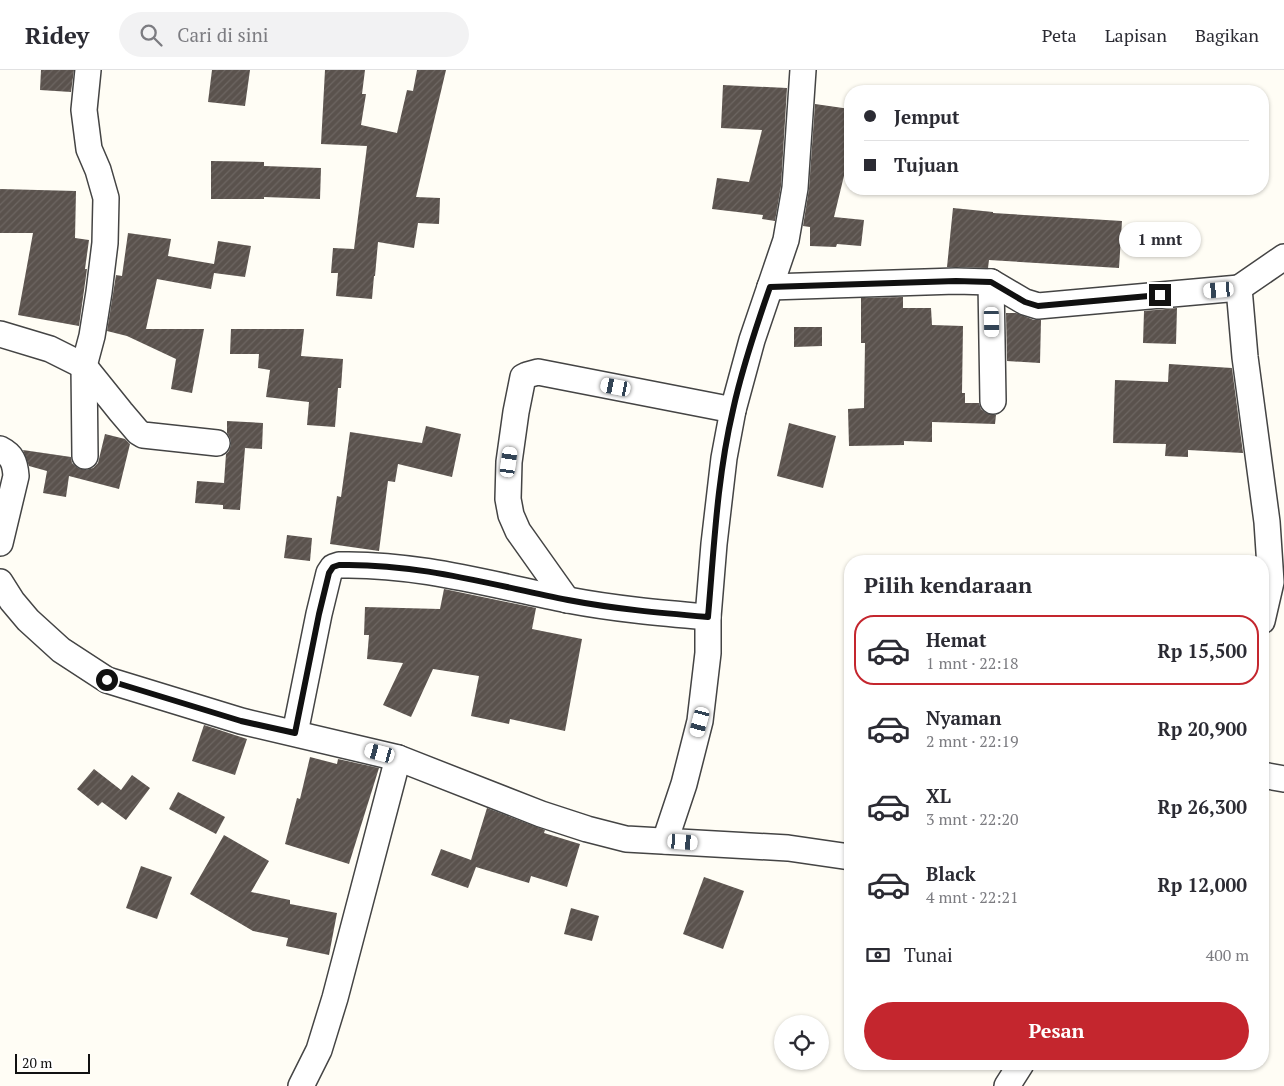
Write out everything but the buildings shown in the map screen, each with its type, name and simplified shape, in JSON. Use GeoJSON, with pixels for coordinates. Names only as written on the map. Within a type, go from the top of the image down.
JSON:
{"type":"FeatureCollection","features":[{"type":"Feature","properties":{"kind":"street"},"geometry":{"type":"LineString","coordinates":[[85,456],[84,366],[100,292],[105,243],[106,198],[98,170],[89,149],[84,110],[88,70]]}},
{"type":"Feature","properties":{"kind":"street"},"geometry":{"type":"LineString","coordinates":[[665,841],[684,784],[700,722],[708,654],[708,617],[724,458],[733,410],[752,340],[786,240],[795,188],[803,70]]}},
{"type":"Feature","properties":{"kind":"street"},"geometry":{"type":"LineString","coordinates":[[770,287],[956,281],[991,282],[1025,302],[1038,306],[1239,288],[1284,257]]}},
{"type":"Feature","properties":{"kind":"street"},"geometry":{"type":"LineString","coordinates":[[991,282],[993,401]]}},
{"type":"Feature","properties":{"kind":"street"},"geometry":{"type":"LineString","coordinates":[[1239,288],[1245,357],[1267,522],[1278,582],[1269,604]]}},
{"type":"Feature","properties":{"kind":"street"},"geometry":{"type":"LineString","coordinates":[[0,334],[50,349],[84,366],[143,435],[217,443]]}},
{"type":"Feature","properties":{"kind":"street"},"geometry":{"type":"LineString","coordinates":[[567,600],[518,531],[511,516],[508,499],[509,462],[523,377],[527,374],[538,372],[733,410]]}},
{"type":"Feature","properties":{"kind":"street"},"geometry":{"type":"LineString","coordinates":[[0,449],[12,457],[16,468],[16,476],[0,544]]}},
{"type":"Feature","properties":{"kind":"street"},"geometry":{"type":"LineString","coordinates":[[295,733],[329,573],[333,567],[339,565],[353,564],[443,574],[567,600],[629,610],[708,617]]}},
{"type":"Feature","properties":{"kind":"street"},"geometry":{"type":"LineString","coordinates":[[0,582],[12,601],[28,620],[61,650],[107,680],[241,721],[398,758],[541,814],[626,839],[788,848],[844,856]]}},
{"type":"Feature","properties":{"kind":"street"},"geometry":{"type":"LineString","coordinates":[[301,1086],[319,1050],[335,998],[398,758]]}},
{"type":"Feature","properties":{"kind":"street"},"geometry":{"type":"LineString","coordinates":[[1269,776],[1284,779]]}},
{"type":"Feature","properties":{"kind":"street"},"geometry":{"type":"LineString","coordinates":[[1007,1086],[1017,1070]]}},
{"type":"Feature","properties":{"kind":"route"},"geometry":{"type":"LineString","coordinates":[[107,680],[241,721],[295,733],[329,573],[333,567],[339,565],[353,564],[443,574],[519,588],[567,600],[629,610],[708,617],[724,458],[733,410],[752,340],[770,287],[956,281],[991,282],[1025,302],[1038,306],[1160,295]]}}]}
